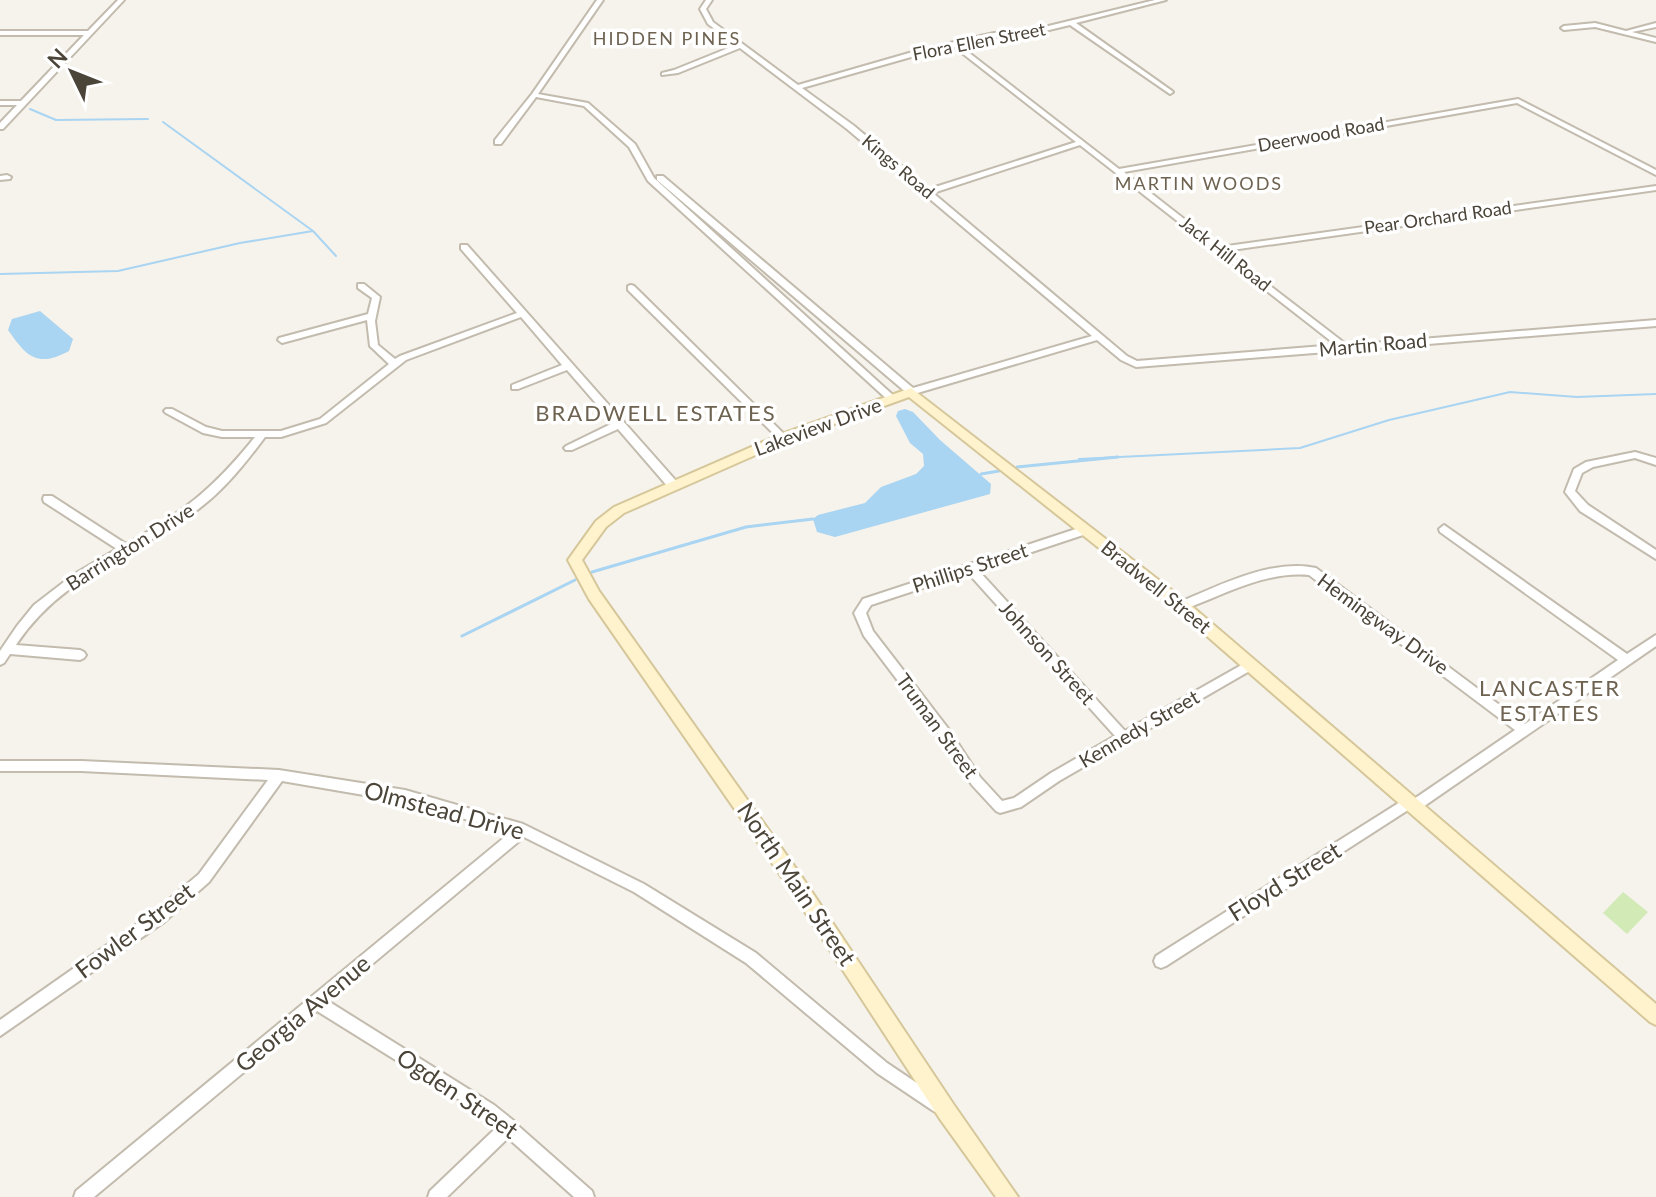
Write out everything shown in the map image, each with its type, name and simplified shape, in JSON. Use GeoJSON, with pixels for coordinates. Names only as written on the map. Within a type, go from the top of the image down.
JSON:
{"type":"FeatureCollection","features":[{"type":"Feature","properties":{"kind":"street"},"geometry":{"type":"LineString","coordinates":[[0,127],[121,0]]}},
{"type":"Feature","properties":{"kind":"street"},"geometry":{"type":"LineString","coordinates":[[498,142],[600,0]]}},
{"type":"Feature","properties":{"kind":"street","name":"Kings Road"},"geometry":{"type":"LineString","coordinates":[[709,0],[703,13],[710,23],[850,127],[1100,336]]}},
{"type":"Feature","properties":{"kind":"street","name":"Flora Ellen Street"},"geometry":{"type":"LineString","coordinates":[[796,88],[954,44],[1072,23],[1162,0]]}},
{"type":"Feature","properties":{"kind":"street"},"geometry":{"type":"LineString","coordinates":[[1072,23],[1170,92]]}},
{"type":"Feature","properties":{"kind":"street"},"geometry":{"type":"LineString","coordinates":[[1564,28],[1595,25],[1656,40]]}},
{"type":"Feature","properties":{"kind":"street"},"geometry":{"type":"LineString","coordinates":[[1626,32],[1656,25]]}},
{"type":"Feature","properties":{"kind":"street"},"geometry":{"type":"LineString","coordinates":[[0,33],[89,33]]}},
{"type":"Feature","properties":{"kind":"street","name":"Jack Hill Road"},"geometry":{"type":"LineString","coordinates":[[954,44],[1344,347]]}},
{"type":"Feature","properties":{"kind":"street"},"geometry":{"type":"LineString","coordinates":[[664,74],[739,46]]}},
{"type":"Feature","properties":{"kind":"street","name":"Bradwell Street"},"geometry":{"type":"LineString","coordinates":[[534,95],[586,104],[632,146],[648,169],[911,392],[1182,606],[1656,1016]]}},
{"type":"Feature","properties":{"kind":"street"},"geometry":{"type":"LineString","coordinates":[[0,103],[22,103]]}},
{"type":"Feature","properties":{"kind":"street","name":"Deerwood Road"},"geometry":{"type":"LineString","coordinates":[[1119,171],[1507,103],[1523,103],[1656,173]]}},
{"type":"Feature","properties":{"kind":"street"},"geometry":{"type":"LineString","coordinates":[[928,192],[1080,143]]}},
{"type":"Feature","properties":{"kind":"street","name":"Bradwell Street"},"geometry":{"type":"LineString","coordinates":[[648,169],[651,179],[892,399]]}},
{"type":"Feature","properties":{"kind":"street","name":"Pear Orchard Road"},"geometry":{"type":"LineString","coordinates":[[1220,249],[1656,188]]}},
{"type":"Feature","properties":{"kind":"street"},"geometry":{"type":"LineString","coordinates":[[464,247],[673,485]]}},
{"type":"Feature","properties":{"kind":"street"},"geometry":{"type":"LineString","coordinates":[[361,286],[376,297],[371,337],[374,346],[395,364]]}},
{"type":"Feature","properties":{"kind":"street"},"geometry":{"type":"LineString","coordinates":[[631,288],[783,438]]}},
{"type":"Feature","properties":{"kind":"street"},"geometry":{"type":"LineString","coordinates":[[169,411],[203,430],[281,434],[323,421],[395,364],[522,314]]}},
{"type":"Feature","properties":{"kind":"street"},"geometry":{"type":"LineString","coordinates":[[282,340],[372,316]]}},
{"type":"Feature","properties":{"kind":"street","name":"Martin Road"},"geometry":{"type":"LineString","coordinates":[[1100,336],[1124,358],[1136,364],[1656,323]]}},
{"type":"Feature","properties":{"kind":"street","name":"Lakeview Drive"},"geometry":{"type":"LineString","coordinates":[[582,572],[575,560],[601,524],[619,510],[673,485],[783,438],[911,392],[1100,336]]}},
{"type":"Feature","properties":{"kind":"street"},"geometry":{"type":"LineString","coordinates":[[515,387],[568,366]]}},
{"type":"Feature","properties":{"kind":"street"},"geometry":{"type":"LineString","coordinates":[[569,448],[620,424]]}},
{"type":"Feature","properties":{"kind":"street","name":"Barrington Drive"},"geometry":{"type":"LineString","coordinates":[[4,654],[20,628],[47,600],[209,496],[228,479],[262,435]]}},
{"type":"Feature","properties":{"kind":"street"},"geometry":{"type":"LineString","coordinates":[[1656,462],[1635,455],[1590,464],[1578,471],[1570,492],[1584,508],[1656,555]]}},
{"type":"Feature","properties":{"kind":"street"},"geometry":{"type":"LineString","coordinates":[[48,499],[124,548]]}},
{"type":"Feature","properties":{"kind":"street"},"geometry":{"type":"LineString","coordinates":[[1444,529],[1626,659]]}},
{"type":"Feature","properties":{"kind":"street","name":"Phillips Street"},"geometry":{"type":"LineString","coordinates":[[860,613],[867,602],[1085,530]]}},
{"type":"Feature","properties":{"kind":"street","name":"Johnson Street"},"geometry":{"type":"LineString","coordinates":[[970,568],[1124,738]]}},
{"type":"Feature","properties":{"kind":"street","name":"Hemingway Drive"},"geometry":{"type":"LineString","coordinates":[[1182,606],[1270,574],[1298,568],[1312,571],[1524,730]]}},
{"type":"Feature","properties":{"kind":"street","name":"North Main Street"},"geometry":{"type":"LineString","coordinates":[[582,572],[796,883],[947,1112],[1008,1197]]}},
{"type":"Feature","properties":{"kind":"street","name":"Truman Street"},"geometry":{"type":"LineString","coordinates":[[860,613],[868,633],[992,799],[1000,807],[1017,803],[1030,795]]}},
{"type":"Feature","properties":{"kind":"street","name":"Floyd Street"},"geometry":{"type":"LineString","coordinates":[[1161,961],[1411,805],[1656,640]]}},
{"type":"Feature","properties":{"kind":"street"},"geometry":{"type":"LineString","coordinates":[[4,654],[80,655]]}},
{"type":"Feature","properties":{"kind":"street","name":"Kennedy Street"},"geometry":{"type":"LineString","coordinates":[[1030,795],[1055,777],[1249,666]]}},
{"type":"Feature","properties":{"kind":"street","name":"Olmstead Drive"},"geometry":{"type":"LineString","coordinates":[[0,766],[81,766],[279,775],[405,796],[523,830],[639,888],[751,958],[882,1068],[947,1112]]}},
{"type":"Feature","properties":{"kind":"street","name":"Fowler Street"},"geometry":{"type":"LineString","coordinates":[[0,1029],[159,917],[204,878],[279,775]]}},
{"type":"Feature","properties":{"kind":"street","name":"Georgia Avenue"},"geometry":{"type":"LineString","coordinates":[[82,1197],[523,830]]}},
{"type":"Feature","properties":{"kind":"street","name":"Ogden Street"},"geometry":{"type":"LineString","coordinates":[[318,1003],[444,1081],[509,1126],[586,1197]]}},
{"type":"Feature","properties":{"kind":"street"},"geometry":{"type":"LineString","coordinates":[[436,1197],[509,1126]]}},
{"type":"Feature","properties":{"kind":"green space"},"geometry":{"type":"Polygon","coordinates":[[[1623,892],[1648,912],[1627,934],[1603,913],[1623,892]]]}},
{"type":"Feature","properties":{"kind":"water"},"geometry":{"type":"Polygon","coordinates":[[[40,311],[73,339],[69,351],[49,359],[34,357],[21,347],[8,330],[12,319],[40,311]]]}},
{"type":"Feature","properties":{"kind":"water"},"geometry":{"type":"Polygon","coordinates":[[[905,409],[913,412],[991,484],[990,494],[835,537],[817,532],[813,519],[818,515],[865,503],[881,487],[916,474],[924,466],[923,454],[910,443],[896,416],[898,411],[905,409]]]}},
{"type":"Feature","properties":{"kind":"waterway"},"geometry":{"type":"LineString","coordinates":[[30,109],[56,120],[148,119]]}},
{"type":"Feature","properties":{"kind":"waterway"},"geometry":{"type":"LineString","coordinates":[[163,122],[313,231]]}},
{"type":"Feature","properties":{"kind":"waterway"},"geometry":{"type":"LineString","coordinates":[[0,274],[118,271],[240,243],[313,231]]}},
{"type":"Feature","properties":{"kind":"waterway"},"geometry":{"type":"LineString","coordinates":[[313,231],[336,256]]}},
{"type":"Feature","properties":{"kind":"waterway"},"geometry":{"type":"LineString","coordinates":[[1117,457],[1300,448],[1389,420],[1510,392],[1577,397],[1656,394]]}},
{"type":"Feature","properties":{"kind":"waterway"},"geometry":{"type":"LineString","coordinates":[[1017,467],[1117,457]]}},
{"type":"Feature","properties":{"kind":"waterway"},"geometry":{"type":"LineString","coordinates":[[1079,459],[1117,457]]}},
{"type":"Feature","properties":{"kind":"waterway"},"geometry":{"type":"LineString","coordinates":[[981,474],[999,471]]}},
{"type":"Feature","properties":{"kind":"waterway"},"geometry":{"type":"LineString","coordinates":[[592,572],[746,527],[813,519]]}},
{"type":"Feature","properties":{"kind":"waterway"},"geometry":{"type":"LineString","coordinates":[[462,636],[575,580]]}},
{"type":"Feature","properties":{"kind":"district","name":"HIDDEN PINES"},"geometry":{"type":"Point","coordinates":[667,39]}},
{"type":"Feature","properties":{"kind":"district","name":"MARTIN WOODS"},"geometry":{"type":"Point","coordinates":[1199,184]}},
{"type":"Feature","properties":{"kind":"district","name":"BRADWELL ESTATES"},"geometry":{"type":"Point","coordinates":[656,413]}},
{"type":"Feature","properties":{"kind":"district","name":"LANCASTER ESTATES"},"geometry":{"type":"Point","coordinates":[1550,700]}}]}
